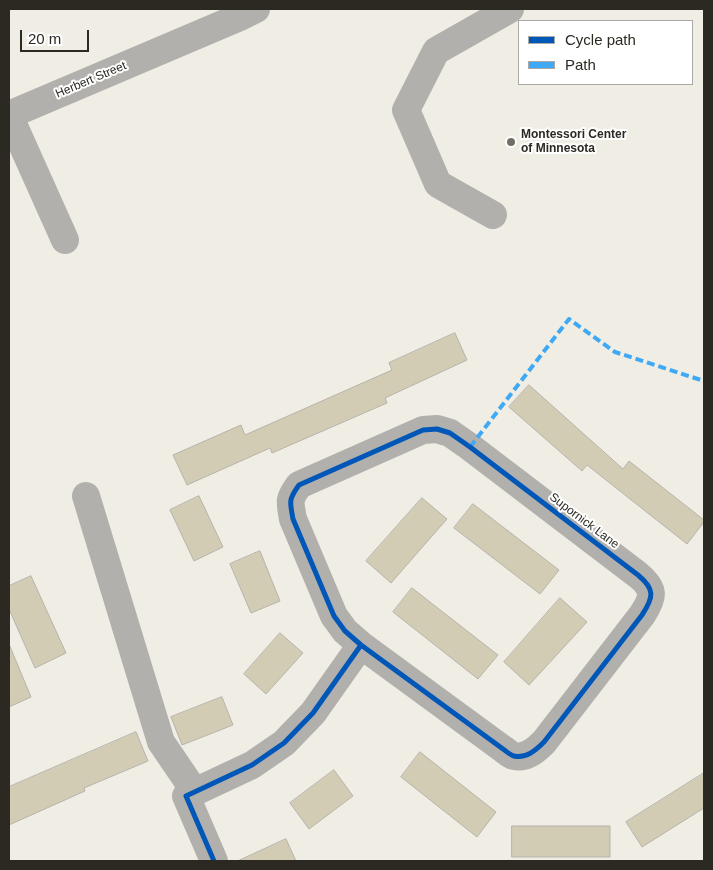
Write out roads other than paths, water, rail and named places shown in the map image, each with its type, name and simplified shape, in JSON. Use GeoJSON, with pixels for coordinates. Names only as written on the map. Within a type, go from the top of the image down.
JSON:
{"type":"FeatureCollection","features":[{"type":"Feature","properties":{"kind":"street","name":"Herbert Street"},"geometry":{"type":"LineString","coordinates":[[9,115],[256,9]]}},
{"type":"Feature","properties":{"kind":"street"},"geometry":{"type":"LineString","coordinates":[[493,214],[438,184],[406,110],[436,51],[510,9]]}},
{"type":"Feature","properties":{"kind":"street"},"geometry":{"type":"LineString","coordinates":[[9,115],[65,240]]}},
{"type":"Feature","properties":{"kind":"street","name":"Supornick Lane"},"geometry":{"type":"LineString","coordinates":[[437,428],[450,433],[470,447],[638,574],[647,583],[651,592],[649,604],[642,615],[544,742],[536,751],[525,755],[514,756],[508,752],[361,645],[334,616],[293,519],[290,505],[293,494],[299,485],[423,430],[437,428]]}},
{"type":"Feature","properties":{"kind":"street"},"geometry":{"type":"LineString","coordinates":[[86,496],[161,742],[190,794],[214,861]]}},
{"type":"Feature","properties":{"kind":"street"},"geometry":{"type":"LineString","coordinates":[[190,794],[252,764],[284,743],[313,713],[361,645]]}},
{"type":"Feature","properties":{"kind":"place","name":"Montessori Center of Minnesota"},"geometry":{"type":"Point","coordinates":[511,142]}}]}
